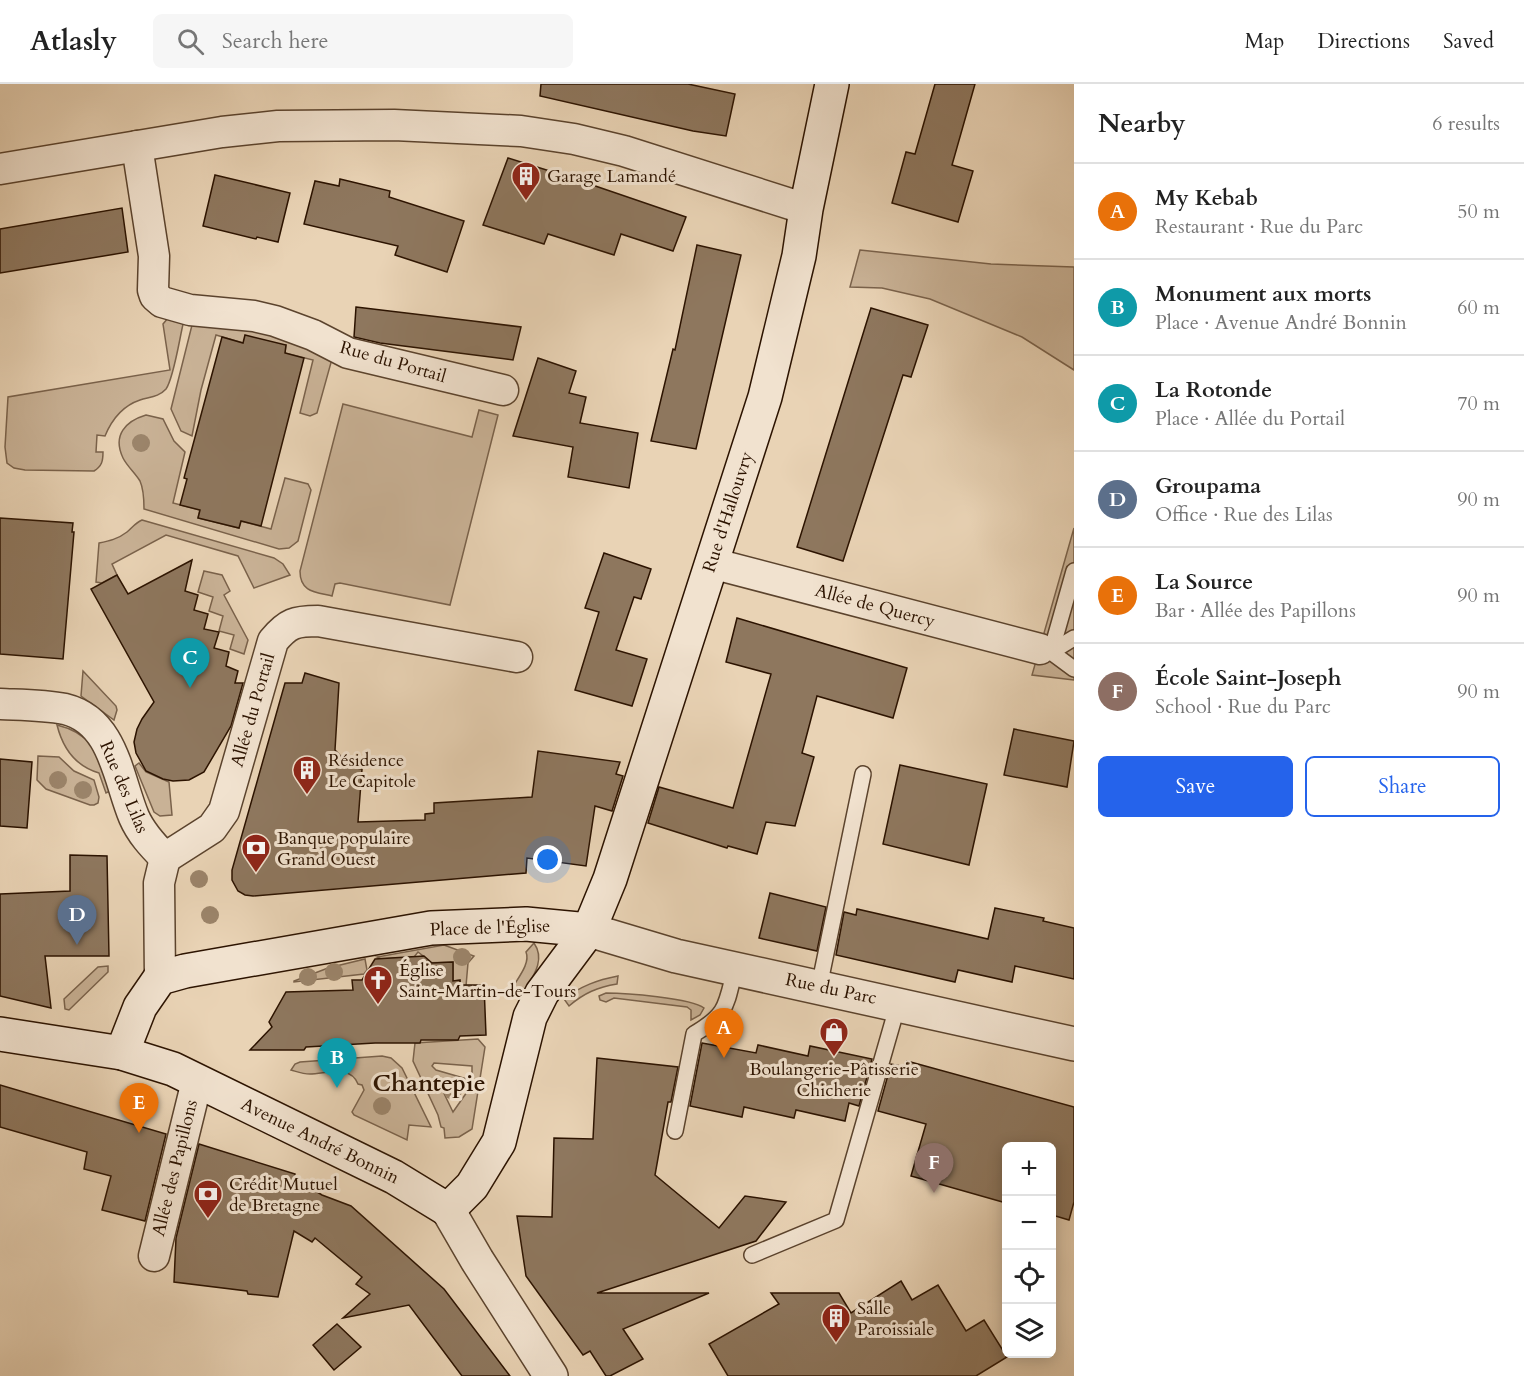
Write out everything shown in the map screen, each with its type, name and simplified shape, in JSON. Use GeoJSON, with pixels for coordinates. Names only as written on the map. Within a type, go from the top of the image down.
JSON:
{"type":"FeatureCollection","features":[{"type":"Feature","properties":{"kind":"main road","name":"Rue d'Hallouvry"},"geometry":{"type":"LineString","coordinates":[[589,930],[610,879],[765,397],[799,256],[806,209],[832,84]]}},
{"type":"Feature","properties":{"kind":"main road","name":"Place de l'Église"},"geometry":{"type":"LineString","coordinates":[[160,978],[185,971],[431,928],[526,924],[589,930]]}},
{"type":"Feature","properties":{"kind":"main road","name":"Rue du Parc"},"geometry":{"type":"LineString","coordinates":[[589,930],[676,956],[1074,1044]]}},
{"type":"Feature","properties":{"kind":"main road","name":"Place de l'Église"},"geometry":{"type":"LineString","coordinates":[[448,1210],[472,1186],[499,1142],[530,1017],[542,993],[589,930]]}},
{"type":"Feature","properties":{"kind":"main road"},"geometry":{"type":"LineString","coordinates":[[122,1053],[140,1007],[160,978]]}},
{"type":"Feature","properties":{"kind":"main road","name":"Avenue André Bonnin"},"geometry":{"type":"LineString","coordinates":[[0,1034],[122,1053],[173,1069],[394,1177],[448,1210],[551,1376]]}},
{"type":"Feature","properties":{"kind":"street"},"geometry":{"type":"LineString","coordinates":[[0,169],[136,146],[278,126],[394,125],[521,131],[574,139],[624,151],[806,209]]}},
{"type":"Feature","properties":{"kind":"street","name":"Rue du Portail"},"geometry":{"type":"LineString","coordinates":[[136,146],[154,256],[153,290],[155,296],[162,302],[190,310],[254,316],[275,321],[313,334],[348,353],[503,390]]}},
{"type":"Feature","properties":{"kind":"street","name":"Allée de Quercy"},"geometry":{"type":"LineString","coordinates":[[711,563],[1045,651]]}},
{"type":"Feature","properties":{"kind":"street","name":"Allée du Portail"},"geometry":{"type":"LineString","coordinates":[[165,858],[212,828],[224,811],[273,641],[284,628],[298,621],[318,621],[517,657]]}},
{"type":"Feature","properties":{"kind":"street","name":"Rue des Lilas"},"geometry":{"type":"LineString","coordinates":[[0,704],[65,710],[85,718],[101,734],[112,753],[135,818],[147,840],[165,858]]}},
{"type":"Feature","properties":{"kind":"street"},"geometry":{"type":"LineString","coordinates":[[160,978],[159,883],[165,858]]}},
{"type":"Feature","properties":{"kind":"street","name":"Allée des Papillons"},"geometry":{"type":"LineString","coordinates":[[154,1256],[197,1081]]}},
{"type":"Feature","properties":{"kind":"lane"},"geometry":{"type":"LineString","coordinates":[[1045,651],[1074,571]]}},
{"type":"Feature","properties":{"kind":"lane"},"geometry":{"type":"LineString","coordinates":[[1045,651],[1074,638]]}},
{"type":"Feature","properties":{"kind":"lane"},"geometry":{"type":"LineString","coordinates":[[1045,651],[1074,669]]}},
{"type":"Feature","properties":{"kind":"lane"},"geometry":{"type":"LineString","coordinates":[[819,987],[862,774]]}},
{"type":"Feature","properties":{"kind":"lane"},"geometry":{"type":"LineString","coordinates":[[675,1131],[694,1034],[709,1025],[724,1010],[735,969]]}},
{"type":"Feature","properties":{"kind":"lane"},"geometry":{"type":"LineString","coordinates":[[752,1255],[836,1220],[898,1004]]}},
{"type":"Feature","properties":{"kind":"shaded area"},"geometry":{"type":"Polygon","coordinates":[[[860,250],[991,264],[1074,267],[1074,370],[1022,337],[930,299],[882,288],[850,287],[860,250]]]}},
{"type":"Feature","properties":{"kind":"shaded area"},"geometry":{"type":"Polygon","coordinates":[[[168,318],[184,320],[169,383],[160,394],[140,400],[123,410],[114,419],[105,436],[97,435],[96,452],[103,452],[103,458],[97,469],[94,471],[25,470],[14,468],[7,463],[5,447],[8,397],[170,370],[163,324],[168,318]]]}},
{"type":"Feature","properties":{"kind":"shaded area"},"geometry":{"type":"Polygon","coordinates":[[[193,321],[269,331],[332,359],[317,413],[310,416],[300,413],[313,360],[285,353],[286,345],[243,343],[216,335],[201,390],[192,436],[181,431],[171,409],[193,321]]]}},
{"type":"Feature","properties":{"kind":"shaded area"},"geometry":{"type":"Polygon","coordinates":[[[343,404],[472,437],[479,410],[498,415],[450,605],[340,583],[335,584],[332,596],[310,590],[303,583],[300,571],[343,404]]]}},
{"type":"Feature","properties":{"kind":"shaded area"},"geometry":{"type":"Polygon","coordinates":[[[146,415],[163,419],[174,441],[185,452],[173,503],[200,510],[198,518],[239,528],[241,521],[271,529],[285,478],[308,484],[311,490],[298,541],[289,548],[279,549],[144,509],[141,484],[123,458],[119,442],[127,425],[146,415]]]}},
{"type":"Feature","properties":{"kind":"shaded area"},"geometry":{"type":"Polygon","coordinates":[[[142,520],[274,558],[283,564],[290,575],[254,588],[238,556],[166,535],[112,564],[117,575],[102,583],[96,582],[99,543],[120,536],[142,520]]]}},
{"type":"Feature","properties":{"kind":"shaded area"},"geometry":{"type":"Polygon","coordinates":[[[1074,528],[1074,680],[1032,675],[1074,528]]]}},
{"type":"Feature","properties":{"kind":"shaded area"},"geometry":{"type":"Polygon","coordinates":[[[204,571],[222,575],[230,591],[224,595],[248,640],[244,654],[230,649],[234,635],[219,631],[223,616],[209,611],[213,597],[198,592],[204,571]]]}},
{"type":"Feature","properties":{"kind":"shaded area"},"geometry":{"type":"Polygon","coordinates":[[[83,671],[116,706],[114,720],[81,696],[83,671]]]}},
{"type":"Feature","properties":{"kind":"shaded area"},"geometry":{"type":"Polygon","coordinates":[[[57,725],[80,734],[88,741],[99,758],[112,790],[106,793],[99,773],[83,766],[71,755],[57,725]]]}},
{"type":"Feature","properties":{"kind":"shaded area"},"geometry":{"type":"Polygon","coordinates":[[[38,756],[59,757],[74,771],[94,780],[99,797],[98,803],[90,805],[46,789],[37,780],[38,756]]]}},
{"type":"Feature","properties":{"kind":"shaded area"},"geometry":{"type":"Polygon","coordinates":[[[139,763],[146,772],[169,782],[172,815],[160,816],[154,812],[135,766],[139,763]]]}},
{"type":"Feature","properties":{"kind":"shaded area"},"geometry":{"type":"Polygon","coordinates":[[[534,943],[538,950],[538,964],[521,997],[510,992],[525,967],[526,952],[534,943]]]}},
{"type":"Feature","properties":{"kind":"shaded area"},"geometry":{"type":"Polygon","coordinates":[[[444,945],[474,956],[468,963],[466,986],[461,986],[460,980],[453,981],[453,962],[419,962],[423,956],[418,952],[414,957],[381,959],[377,957],[444,945]]]}},
{"type":"Feature","properties":{"kind":"shaded area"},"geometry":{"type":"Polygon","coordinates":[[[365,959],[367,970],[364,974],[294,982],[328,968],[365,959]]]}},
{"type":"Feature","properties":{"kind":"shaded area"},"geometry":{"type":"Polygon","coordinates":[[[108,966],[108,972],[69,1010],[65,1009],[64,999],[98,967],[108,966]]]}},
{"type":"Feature","properties":{"kind":"shaded area"},"geometry":{"type":"Polygon","coordinates":[[[618,976],[617,984],[592,991],[569,1006],[564,999],[590,984],[618,976]]]}},
{"type":"Feature","properties":{"kind":"shaded area"},"geometry":{"type":"Polygon","coordinates":[[[606,993],[686,1001],[704,1008],[700,1015],[691,1020],[691,1010],[687,1007],[614,998],[606,1002],[600,1000],[599,996],[606,993]]]}},
{"type":"Feature","properties":{"kind":"shaded area"},"geometry":{"type":"Polygon","coordinates":[[[478,1039],[485,1047],[472,1129],[459,1137],[445,1138],[444,1128],[441,1127],[438,1115],[413,1061],[415,1043],[478,1039]],[[434,1063],[432,1066],[436,1070],[467,1079],[472,1078],[472,1066],[434,1063]],[[439,1078],[438,1081],[453,1112],[467,1092],[439,1078]]]}},
{"type":"Feature","properties":{"kind":"shaded area"},"geometry":{"type":"Polygon","coordinates":[[[382,1056],[391,1058],[402,1068],[431,1127],[409,1125],[407,1140],[354,1115],[352,1112],[364,1090],[362,1085],[358,1084],[349,1074],[337,1071],[307,1074],[291,1070],[295,1064],[300,1062],[382,1056]]]}},
{"type":"Feature","properties":{"kind":"building"},"geometry":{"type":"Polygon","coordinates":[[[541,84],[688,84],[735,94],[726,136],[693,131],[540,96],[541,84]]]}},
{"type":"Feature","properties":{"kind":"building"},"geometry":{"type":"Polygon","coordinates":[[[935,84],[975,84],[952,165],[973,171],[958,222],[892,203],[906,152],[915,154],[935,84]]]}},
{"type":"Feature","properties":{"kind":"building"},"geometry":{"type":"Polygon","coordinates":[[[508,158],[686,217],[673,251],[621,234],[614,255],[548,234],[544,244],[483,225],[508,158]]]}},
{"type":"Feature","properties":{"kind":"building"},"geometry":{"type":"Polygon","coordinates":[[[215,175],[290,193],[278,242],[203,226],[215,175]]]}},
{"type":"Feature","properties":{"kind":"building"},"geometry":{"type":"Polygon","coordinates":[[[340,179],[390,191],[389,197],[464,221],[447,272],[395,255],[398,246],[304,224],[315,181],[339,186],[340,179]]]}},
{"type":"Feature","properties":{"kind":"building"},"geometry":{"type":"Polygon","coordinates":[[[122,208],[128,252],[0,273],[0,229],[122,208]]]}},
{"type":"Feature","properties":{"kind":"building"},"geometry":{"type":"Polygon","coordinates":[[[697,245],[741,255],[696,449],[651,441],[673,349],[675,350],[697,245]]]}},
{"type":"Feature","properties":{"kind":"building"},"geometry":{"type":"Polygon","coordinates":[[[356,307],[521,327],[513,360],[380,343],[354,337],[356,307]]]}},
{"type":"Feature","properties":{"kind":"building"},"geometry":{"type":"Polygon","coordinates":[[[871,308],[928,325],[911,377],[903,375],[843,561],[797,547],[871,308]]]}},
{"type":"Feature","properties":{"kind":"building"},"geometry":{"type":"Polygon","coordinates":[[[245,335],[286,345],[285,353],[304,358],[261,526],[241,521],[239,528],[198,518],[200,510],[180,505],[187,479],[184,478],[222,337],[243,343],[245,335]]]}},
{"type":"Feature","properties":{"kind":"building"},"geometry":{"type":"Polygon","coordinates":[[[538,358],[576,371],[569,393],[586,397],[580,423],[638,433],[629,488],[568,477],[573,447],[513,436],[538,358]]]}},
{"type":"Feature","properties":{"kind":"building"},"geometry":{"type":"Polygon","coordinates":[[[0,518],[73,523],[63,659],[0,654],[0,518]]]}},
{"type":"Feature","properties":{"kind":"building"},"geometry":{"type":"Polygon","coordinates":[[[604,553],[651,569],[641,599],[634,597],[616,650],[647,659],[632,706],[575,690],[599,612],[585,608],[604,553]]]}},
{"type":"Feature","properties":{"kind":"building"},"geometry":{"type":"Polygon","coordinates":[[[192,560],[185,591],[198,595],[194,610],[208,614],[204,629],[219,632],[214,648],[229,652],[226,666],[238,671],[235,683],[243,683],[231,726],[204,772],[189,780],[173,781],[146,771],[136,753],[134,742],[137,729],[154,702],[91,589],[117,575],[128,594],[192,560]]]}},
{"type":"Feature","properties":{"kind":"building"},"geometry":{"type":"Polygon","coordinates":[[[737,618],[907,668],[893,718],[817,696],[802,753],[814,757],[795,826],[766,822],[757,854],[728,846],[727,848],[648,823],[659,787],[733,808],[771,674],[726,662],[737,618]]]}},
{"type":"Feature","properties":{"kind":"building"},"geometry":{"type":"Polygon","coordinates":[[[305,673],[339,683],[335,750],[351,767],[362,769],[358,822],[425,820],[425,814],[434,813],[434,803],[532,797],[538,751],[620,762],[616,774],[623,776],[612,811],[595,806],[586,866],[527,858],[526,873],[253,896],[238,891],[232,880],[232,870],[285,683],[302,683],[305,673]]]}},
{"type":"Feature","properties":{"kind":"building"},"geometry":{"type":"Polygon","coordinates":[[[1014,729],[1074,741],[1067,787],[1004,775],[1014,729]]]}},
{"type":"Feature","properties":{"kind":"building"},"geometry":{"type":"Polygon","coordinates":[[[0,759],[32,762],[27,828],[0,826],[0,759]]]}},
{"type":"Feature","properties":{"kind":"building"},"geometry":{"type":"Polygon","coordinates":[[[900,765],[987,784],[969,865],[883,844],[900,765]]]}},
{"type":"Feature","properties":{"kind":"building"},"geometry":{"type":"Polygon","coordinates":[[[70,855],[107,856],[109,956],[45,956],[51,1008],[0,996],[0,894],[70,891],[70,855]]]}},
{"type":"Feature","properties":{"kind":"building"},"geometry":{"type":"Polygon","coordinates":[[[770,893],[826,907],[817,951],[759,938],[770,893]]]}},
{"type":"Feature","properties":{"kind":"building"},"geometry":{"type":"Polygon","coordinates":[[[995,908],[1044,918],[1043,921],[1074,928],[1074,979],[1015,966],[1012,982],[958,970],[955,982],[836,955],[844,912],[856,915],[857,909],[988,939],[995,908]]]}},
{"type":"Feature","properties":{"kind":"building","name":"Église Saint-Martin-de-Tours"},"geometry":{"type":"Polygon","coordinates":[[[424,956],[432,963],[453,962],[453,981],[460,980],[460,985],[484,985],[486,1035],[460,1036],[458,1040],[421,1040],[420,1043],[306,1047],[304,1050],[250,1050],[272,1027],[269,1022],[286,992],[353,990],[352,980],[362,980],[375,959],[424,956]]]}},
{"type":"Feature","properties":{"kind":"building"},"geometry":{"type":"Polygon","coordinates":[[[702,1043],[756,1053],[758,1045],[808,1056],[810,1046],[872,1059],[859,1106],[849,1103],[845,1121],[796,1110],[794,1118],[744,1107],[742,1117],[690,1106],[702,1043]]]}},
{"type":"Feature","properties":{"kind":"building"},"geometry":{"type":"Polygon","coordinates":[[[597,1058],[678,1067],[671,1102],[668,1102],[655,1175],[719,1228],[745,1196],[786,1202],[756,1241],[597,1293],[709,1293],[623,1329],[643,1359],[610,1376],[606,1376],[590,1351],[583,1355],[526,1276],[517,1216],[552,1217],[554,1138],[593,1139],[597,1058]]]}},
{"type":"Feature","properties":{"kind":"building"},"geometry":{"type":"Polygon","coordinates":[[[907,1061],[1074,1107],[1074,1202],[1069,1220],[1056,1216],[1056,1142],[1002,1142],[1002,1202],[911,1176],[926,1124],[878,1111],[891,1064],[906,1067],[907,1061]]]}},
{"type":"Feature","properties":{"kind":"building"},"geometry":{"type":"Polygon","coordinates":[[[0,1085],[166,1134],[145,1221],[102,1210],[111,1176],[84,1169],[87,1152],[0,1127],[0,1085]]]}},
{"type":"Feature","properties":{"kind":"building"},"geometry":{"type":"Polygon","coordinates":[[[199,1144],[295,1174],[294,1178],[322,1195],[351,1206],[444,1289],[510,1376],[462,1376],[409,1305],[343,1318],[370,1294],[356,1284],[362,1277],[315,1238],[312,1242],[294,1231],[278,1297],[174,1282],[176,1238],[199,1144]]]}},
{"type":"Feature","properties":{"kind":"building"},"geometry":{"type":"Polygon","coordinates":[[[901,1281],[912,1300],[938,1285],[966,1331],[984,1320],[1002,1349],[1002,1358],[1005,1358],[976,1376],[728,1376],[709,1344],[779,1304],[771,1293],[839,1293],[851,1313],[901,1281]]]}},
{"type":"Feature","properties":{"kind":"building"},"geometry":{"type":"Polygon","coordinates":[[[337,1324],[361,1347],[334,1370],[313,1345],[337,1324]]]}},
{"type":"Feature","properties":{"kind":"place","name":"Garage Lamandé"},"geometry":{"type":"Point","coordinates":[526,202]}},
{"type":"Feature","properties":{"kind":"place","name":"La Rotonde"},"geometry":{"type":"Point","coordinates":[190,688]}},
{"type":"Feature","properties":{"kind":"place","name":"Résidence Le Capitole"},"geometry":{"type":"Point","coordinates":[307,796]}},
{"type":"Feature","properties":{"kind":"place","name":"Banque populaire Grand Ouest"},"geometry":{"type":"Point","coordinates":[256,874]}},
{"type":"Feature","properties":{"kind":"place","name":"Groupama"},"geometry":{"type":"Point","coordinates":[77,945]}},
{"type":"Feature","properties":{"kind":"place","name":"Église Saint-Martin-de-Tours"},"geometry":{"type":"Point","coordinates":[378,1006]}},
{"type":"Feature","properties":{"kind":"place","name":"My Kebab"},"geometry":{"type":"Point","coordinates":[724,1058]}},
{"type":"Feature","properties":{"kind":"place","name":"Boulangerie-Pâtisserie Chicherie"},"geometry":{"type":"Point","coordinates":[834,1058]}},
{"type":"Feature","properties":{"kind":"place","name":"Monument aux morts"},"geometry":{"type":"Point","coordinates":[337,1088]}},
{"type":"Feature","properties":{"kind":"place","name":"La Source"},"geometry":{"type":"Point","coordinates":[139,1133]}},
{"type":"Feature","properties":{"kind":"place","name":"École Saint-Joseph"},"geometry":{"type":"Point","coordinates":[934,1193]}},
{"type":"Feature","properties":{"kind":"place","name":"Crédit Mutuel de Bretagne"},"geometry":{"type":"Point","coordinates":[208,1220]}},
{"type":"Feature","properties":{"kind":"place","name":"Salle Paroissiale"},"geometry":{"type":"Point","coordinates":[836,1344]}},
{"type":"Feature","properties":{"kind":"district","name":"Chantepie"},"geometry":{"type":"Point","coordinates":[429,1083]}}]}
